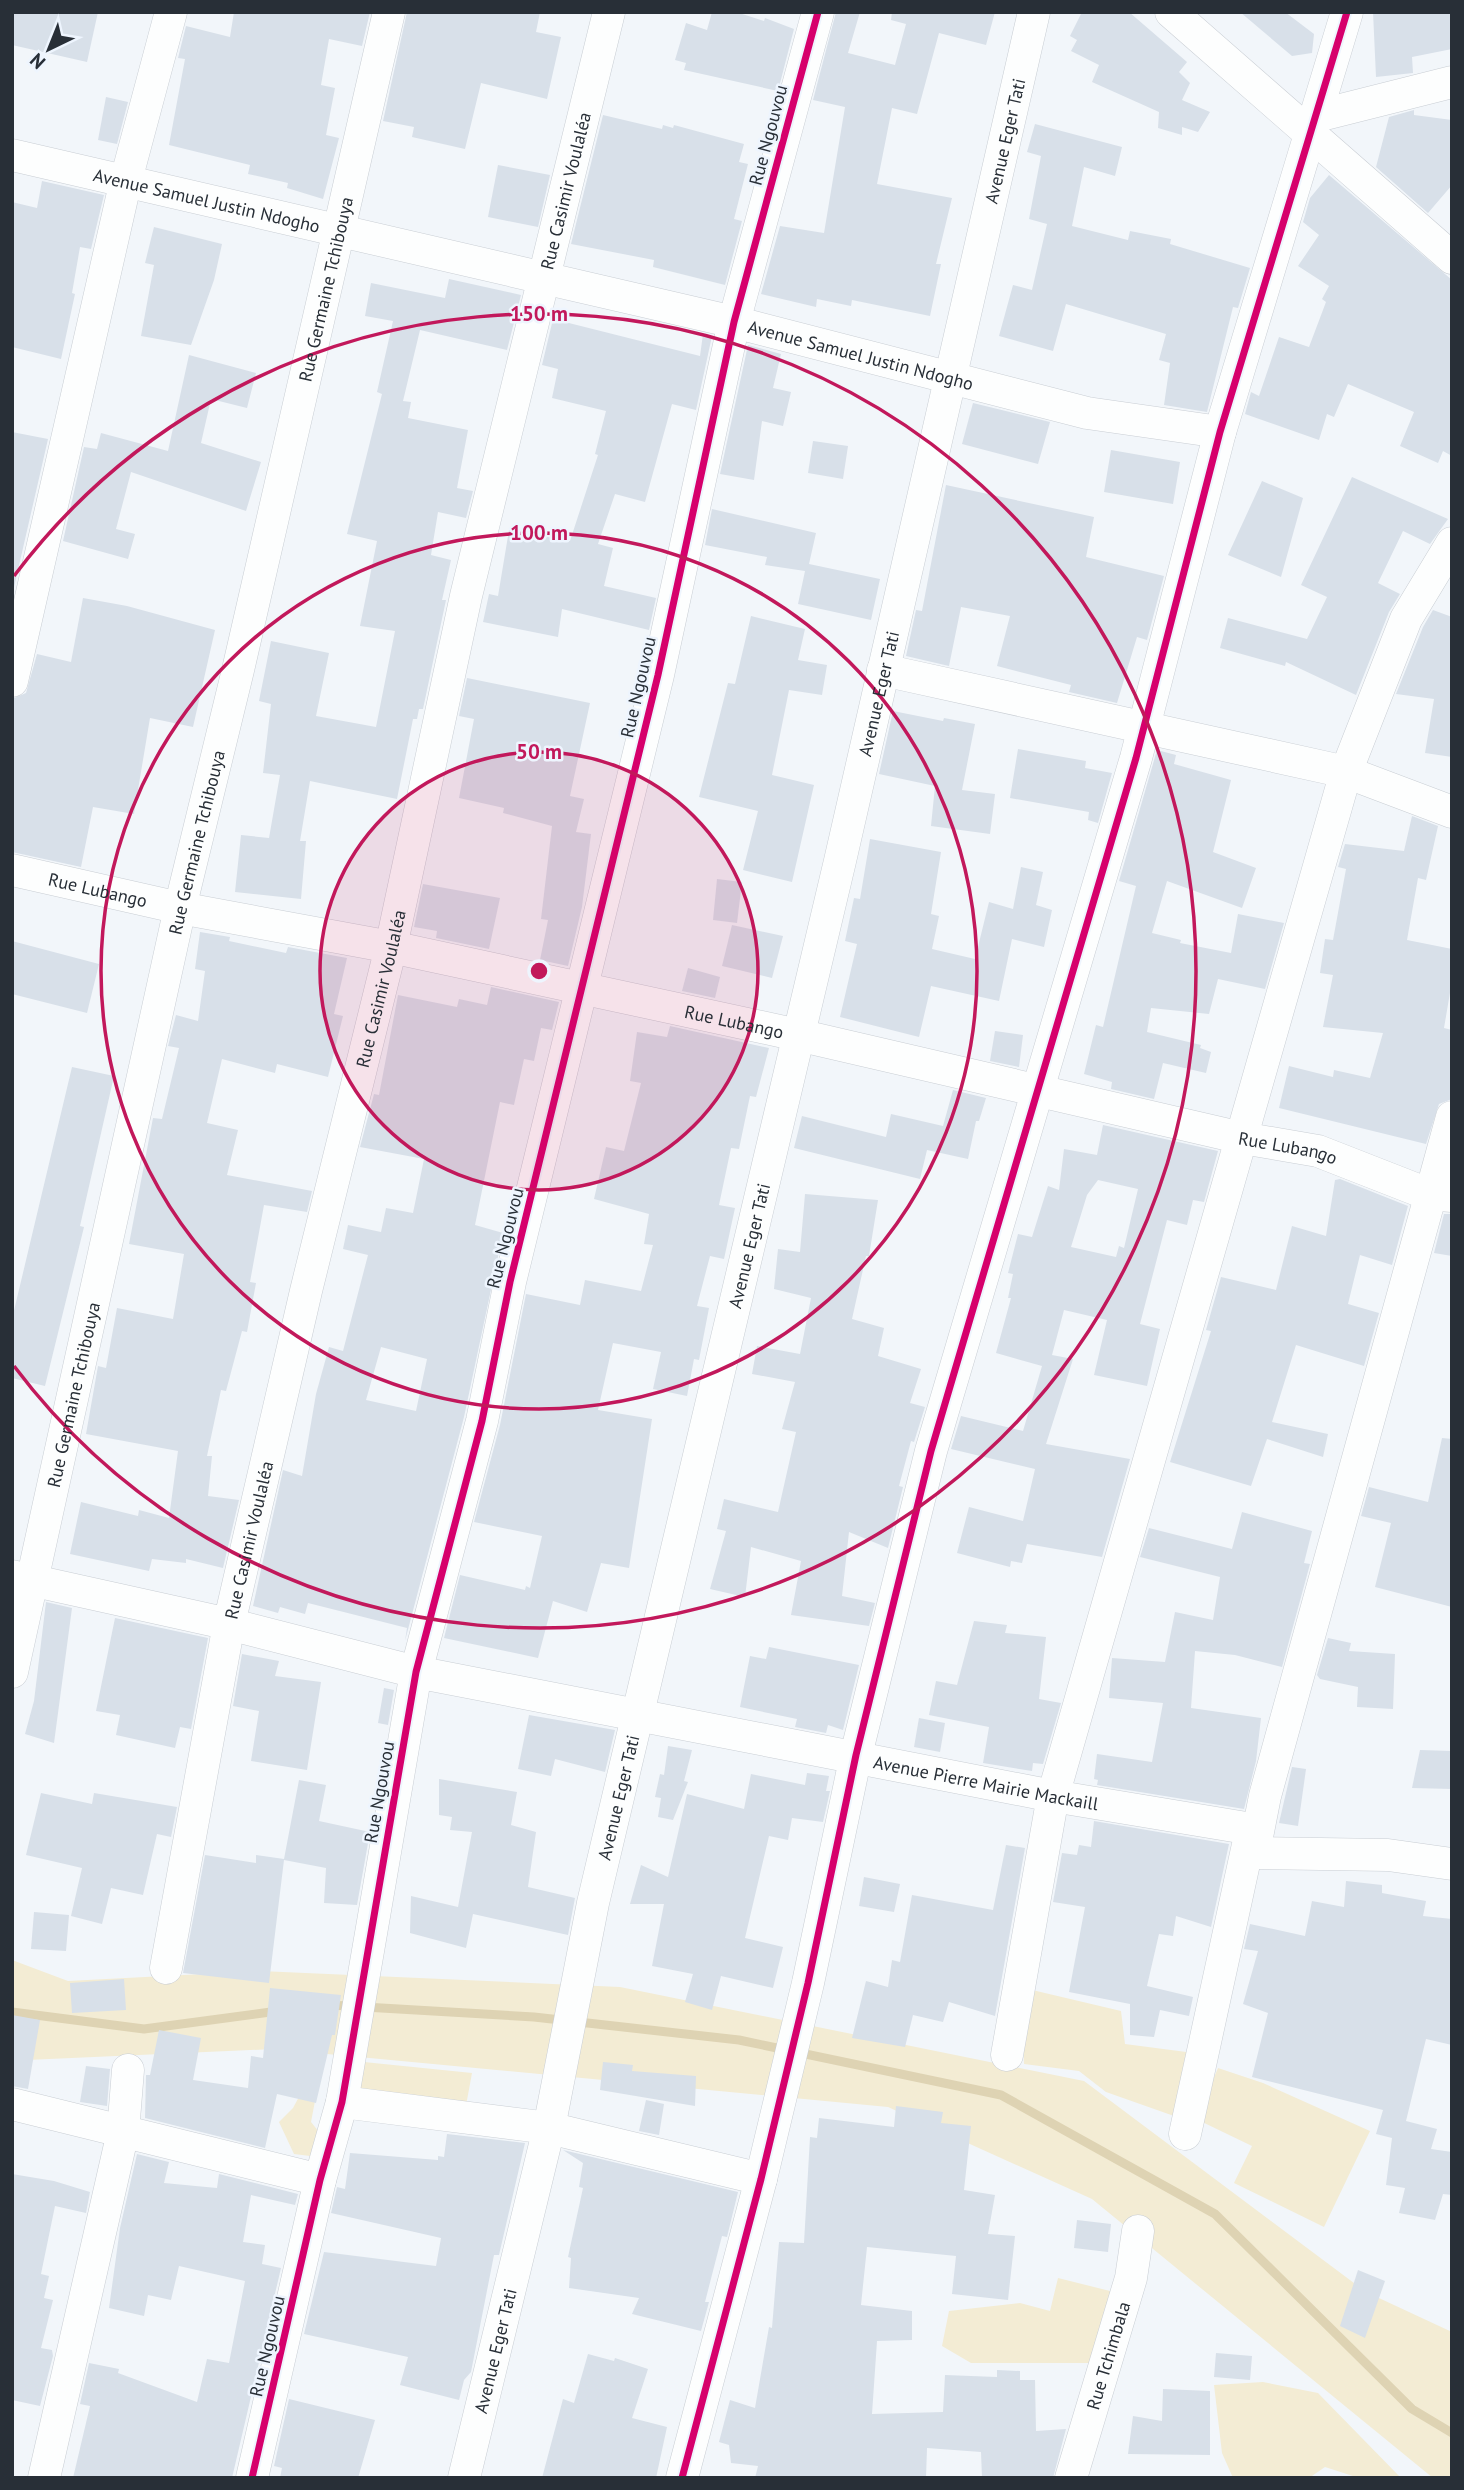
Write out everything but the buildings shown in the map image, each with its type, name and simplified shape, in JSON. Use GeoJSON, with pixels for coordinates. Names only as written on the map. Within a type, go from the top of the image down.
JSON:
{"type":"FeatureCollection","features":[{"type":"Feature","properties":{"kind":"street"},"geometry":{"type":"LineString","coordinates":[[12,681],[126,180],[171,12]]}},
{"type":"Feature","properties":{"kind":"street","name":"Rue Germaine Tchibouya"},"geometry":{"type":"LineString","coordinates":[[12,1672],[22,1578],[341,232],[389,12]]}},
{"type":"Feature","properties":{"kind":"street","name":"Rue Casimir Voulaléa"},"geometry":{"type":"LineString","coordinates":[[166,1968],[229,1624],[306,1291],[391,947],[466,596],[541,278],[609,12]]}},
{"type":"Feature","properties":{"kind":"street","name":"Rue Ngouvou"},"geometry":{"type":"LineString","coordinates":[[252,2478],[320,2180],[342,2102],[416,1672],[482,1421],[510,1282],[658,675],[734,322],[818,12]]}},
{"type":"Feature","properties":{"kind":"street","name":"Avenue Eger Tati"},"geometry":{"type":"LineString","coordinates":[[464,2478],[549,2128],[593,1903],[951,380],[1034,12]]}},
{"type":"Feature","properties":{"kind":"street"},"geometry":{"type":"LineString","coordinates":[[1171,12],[1313,124],[1452,258]]}},
{"type":"Feature","properties":{"kind":"street"},"geometry":{"type":"LineString","coordinates":[[682,2478],[761,2179],[808,1983],[856,1755],[931,1451],[1143,728],[1220,432],[1347,12]]}},
{"type":"Feature","properties":{"kind":"street"},"geometry":{"type":"LineString","coordinates":[[1313,124],[1452,82]]}},
{"type":"Feature","properties":{"kind":"street","name":"Avenue Samuel Justin Ndogho"},"geometry":{"type":"LineString","coordinates":[[12,155],[734,322],[1087,413],[1220,432]]}},
{"type":"Feature","properties":{"kind":"street"},"geometry":{"type":"LineString","coordinates":[[1007,2055],[1053,1796],[1346,772],[1406,619],[1452,543]]}},
{"type":"Feature","properties":{"kind":"street"},"geometry":{"type":"LineString","coordinates":[[883,670],[1346,772],[1452,812]]}},
{"type":"Feature","properties":{"kind":"street","name":"Rue Lubango"},"geometry":{"type":"LineString","coordinates":[[12,870],[180,908],[391,947],[583,991],[798,1035],[1241,1138],[1318,1151],[1440,1195]]}},
{"type":"Feature","properties":{"kind":"street"},"geometry":{"type":"LineString","coordinates":[[1185,2134],[1253,1841],[1440,1195],[1452,1116]]}},
{"type":"Feature","properties":{"kind":"street","name":"Avenue Pierre Mairie Mackaill"},"geometry":{"type":"LineString","coordinates":[[22,1578],[229,1624],[416,1672],[856,1755],[1253,1841],[1452,1864]]}},
{"type":"Feature","properties":{"kind":"street"},"geometry":{"type":"LineString","coordinates":[[44,2478],[123,2132],[128,2070]]}},
{"type":"Feature","properties":{"kind":"street"},"geometry":{"type":"LineString","coordinates":[[342,2102],[549,2128],[761,2179]]}},
{"type":"Feature","properties":{"kind":"street"},"geometry":{"type":"LineString","coordinates":[[12,2104],[320,2180]]}},
{"type":"Feature","properties":{"kind":"street","name":"Rue Tchimbala"},"geometry":{"type":"LineString","coordinates":[[1071,2478],[1131,2278],[1138,2231]]}},
{"type":"Feature","properties":{"kind":"shaded area"},"geometry":{"type":"Polygon","coordinates":[[[12,1960],[68,1981],[260,1971],[620,1987],[1084,2081],[1366,2292],[1452,2332],[1452,2478],[1433,2478],[1092,2199],[888,2107],[274,2049],[27,2060],[12,2053],[12,1960]]]}},
{"type":"Feature","properties":{"kind":"shaded area"},"geometry":{"type":"Polygon","coordinates":[[[1028,1989],[1121,2011],[1125,2044],[1194,2053],[1174,2116],[1106,2092],[1079,2071],[1024,2064],[1022,2010],[1028,1989]]]}},
{"type":"Feature","properties":{"kind":"shaded area"},"geometry":{"type":"Polygon","coordinates":[[[364,2062],[472,2073],[465,2111],[353,2099],[364,2062]]]}},
{"type":"Feature","properties":{"kind":"shaded area"},"geometry":{"type":"Polygon","coordinates":[[[1218,2068],[1263,2083],[1370,2131],[1324,2227],[1234,2183],[1252,2146],[1196,2119],[1218,2068]]]}},
{"type":"Feature","properties":{"kind":"shaded area"},"geometry":{"type":"Polygon","coordinates":[[[300,2095],[315,2101],[311,2122],[319,2132],[318,2157],[294,2154],[279,2122],[293,2108],[300,2095]]]}},
{"type":"Feature","properties":{"kind":"shaded area"},"geometry":{"type":"Polygon","coordinates":[[[1058,2278],[1114,2292],[1099,2363],[971,2363],[942,2346],[949,2311],[1020,2303],[1050,2311],[1058,2278]]]}},
{"type":"Feature","properties":{"kind":"shaded area"},"geometry":{"type":"Polygon","coordinates":[[[1263,2382],[1318,2393],[1401,2478],[1359,2478],[1325,2467],[1309,2478],[1233,2478],[1222,2453],[1214,2385],[1263,2382]]]}},
{"type":"Feature","properties":{"kind":"waterway"},"geometry":{"type":"LineString","coordinates":[[330,2005],[534,2017],[739,2040],[1001,2095],[1215,2214],[1412,2409],[1452,2433]]}},
{"type":"Feature","properties":{"kind":"waterway"},"geometry":{"type":"LineString","coordinates":[[12,2012],[144,2029],[278,2011]]}},
{"type":"Feature","properties":{"kind":"cycle path"},"geometry":{"type":"LineString","coordinates":[[252,2478],[320,2180],[342,2102],[416,1672],[482,1421],[510,1282],[658,675],[734,322],[818,12]]}},
{"type":"Feature","properties":{"kind":"cycle path"},"geometry":{"type":"LineString","coordinates":[[682,2478],[761,2179],[808,1983],[856,1755],[931,1451],[1136,758],[1220,432],[1347,12]]}}]}
